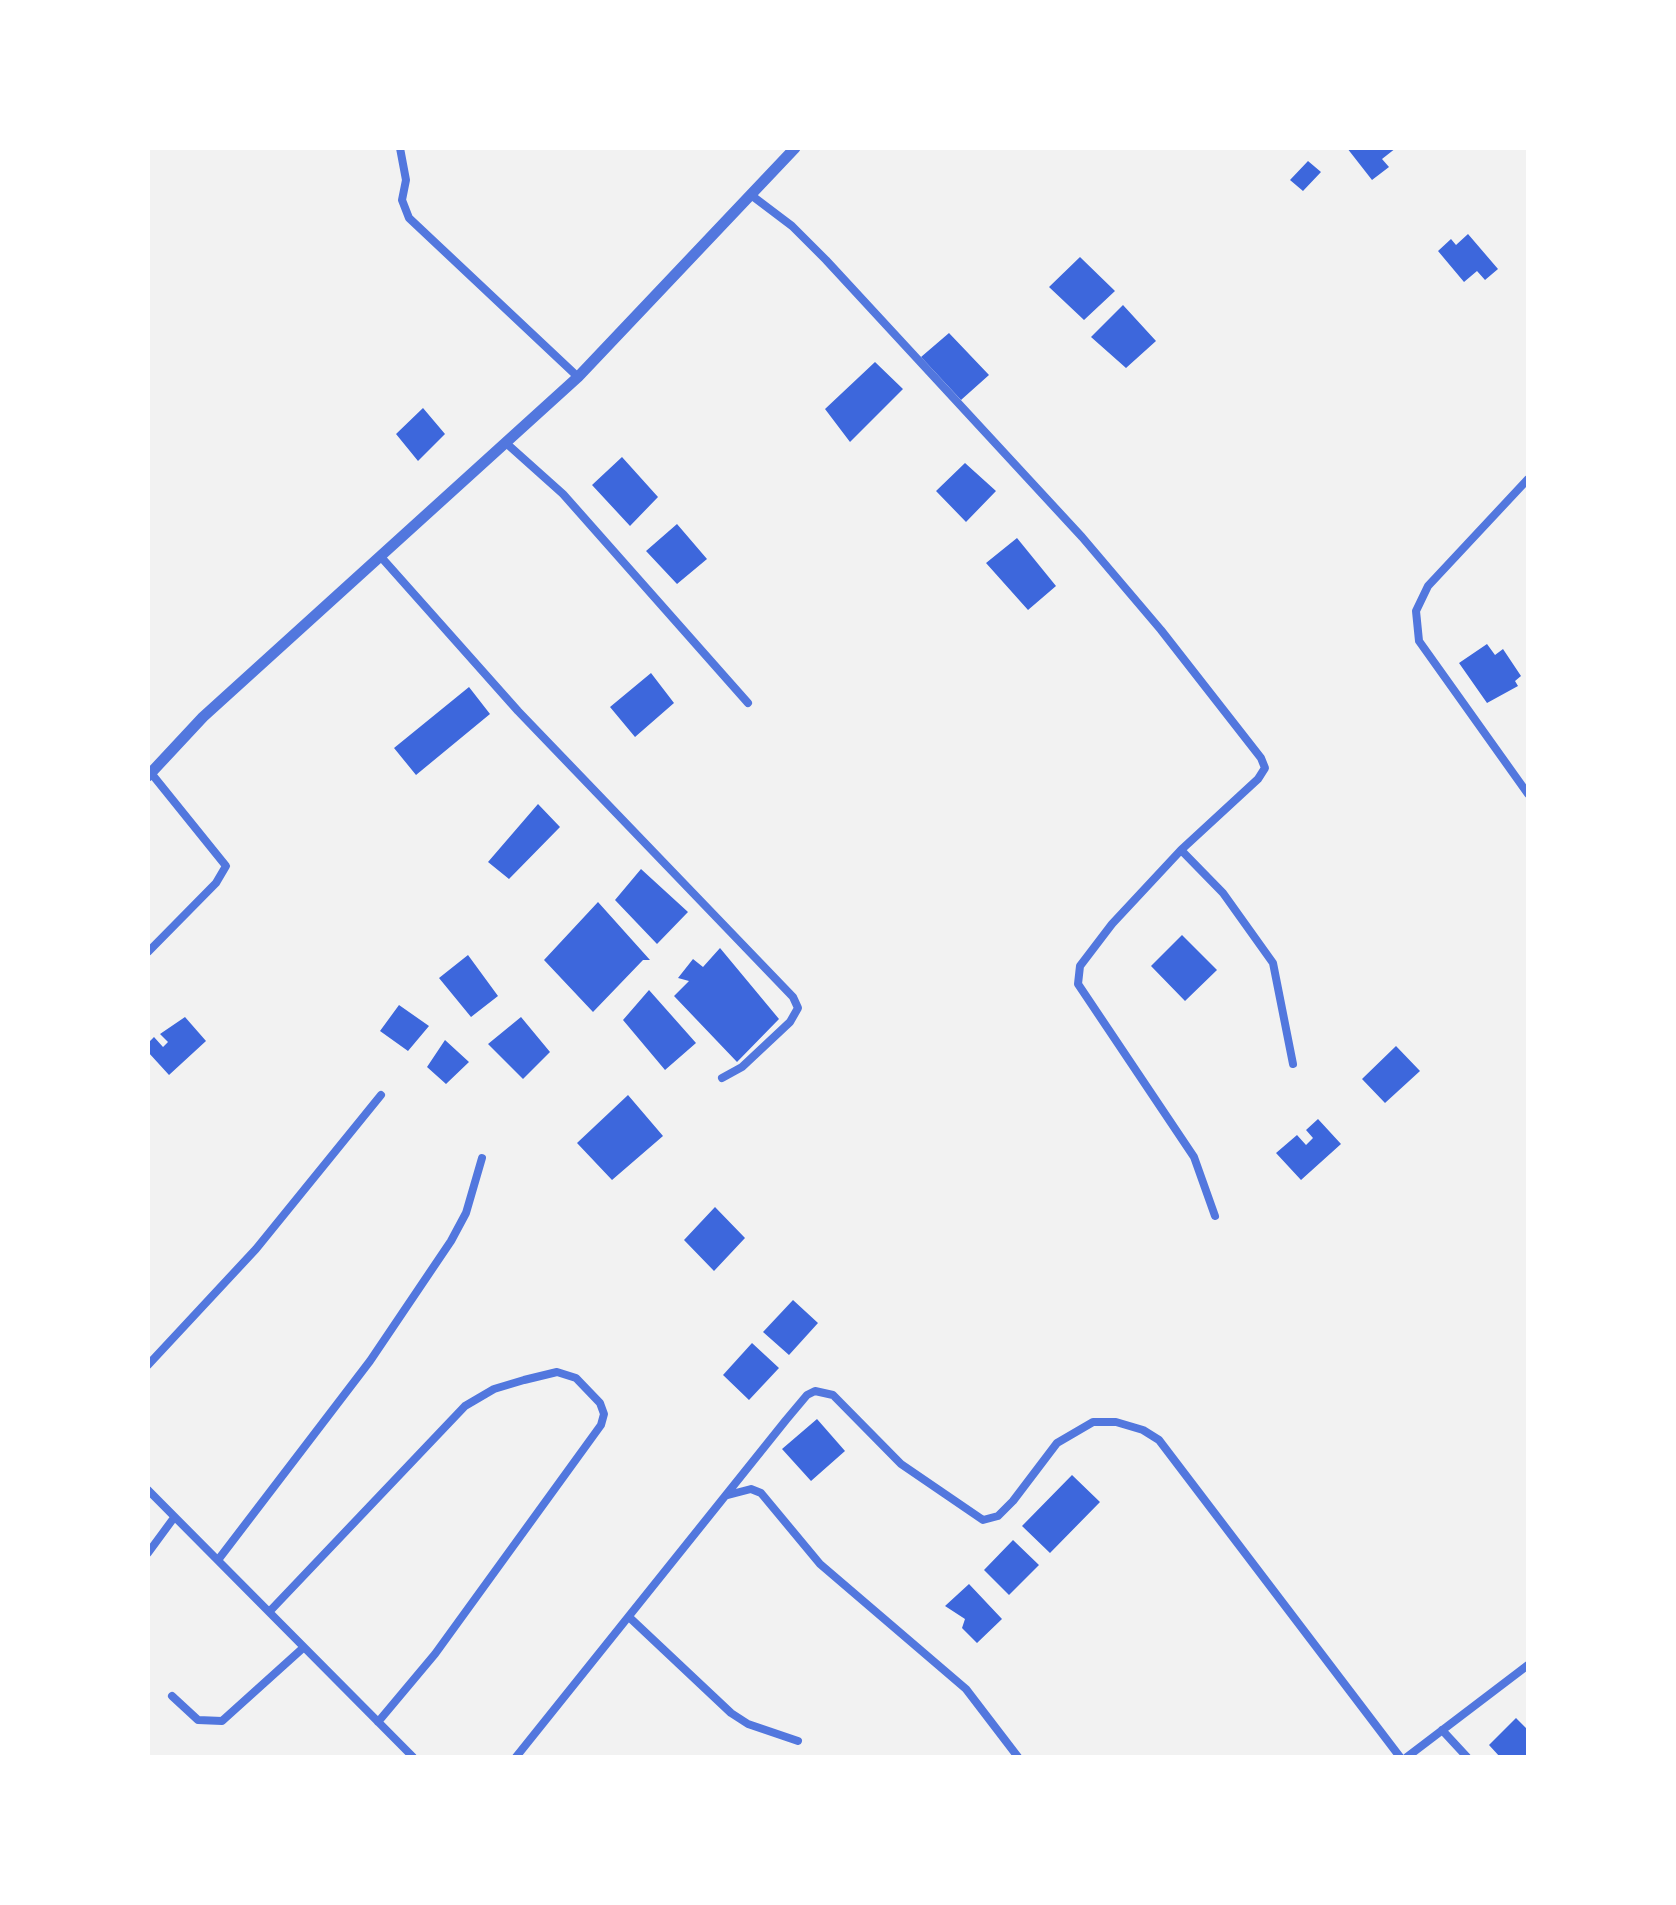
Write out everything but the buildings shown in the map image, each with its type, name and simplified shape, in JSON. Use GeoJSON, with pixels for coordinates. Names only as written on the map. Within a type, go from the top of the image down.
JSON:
{"type":"FeatureCollection","features":[{"type":"Feature","properties":{"kind":"street"},"geometry":{"type":"LineString","coordinates":[[400,148],[406,180],[402,200],[409,218],[578,377]]}},
{"type":"Feature","properties":{"kind":"street"},"geometry":{"type":"LineString","coordinates":[[148,952],[216,883],[226,866],[149,775],[203,717],[578,377],[795,148]]}},
{"type":"Feature","properties":{"kind":"street"},"geometry":{"type":"LineString","coordinates":[[751,195],[792,226],[826,260],[1082,537],[1161,630],[1261,758],[1265,768],[1258,779],[1181,850],[1112,924],[1080,966],[1078,984],[1194,1157],[1215,1216]]}},
{"type":"Feature","properties":{"kind":"street"},"geometry":{"type":"LineString","coordinates":[[506,443],[563,494],[748,703]]}},
{"type":"Feature","properties":{"kind":"street"},"geometry":{"type":"LineString","coordinates":[[1528,479],[1428,586],[1416,611],[1419,641],[1528,794]]}},
{"type":"Feature","properties":{"kind":"street"},"geometry":{"type":"LineString","coordinates":[[381,557],[518,711],[793,997],[798,1008],[790,1022],[742,1067],[722,1078]]}},
{"type":"Feature","properties":{"kind":"street"},"geometry":{"type":"LineString","coordinates":[[1181,850],[1223,893],[1273,963],[1293,1064]]}},
{"type":"Feature","properties":{"kind":"street"},"geometry":{"type":"LineString","coordinates":[[148,1365],[256,1249],[381,1095]]}},
{"type":"Feature","properties":{"kind":"street"},"geometry":{"type":"LineString","coordinates":[[218,1560],[370,1361],[451,1241],[466,1213],[482,1158]]}},
{"type":"Feature","properties":{"kind":"street"},"geometry":{"type":"LineString","coordinates":[[270,1611],[465,1406],[494,1389],[524,1380],[557,1372],[576,1378],[600,1403],[604,1414],[601,1425],[435,1654],[378,1722]]}},
{"type":"Feature","properties":{"kind":"street"},"geometry":{"type":"LineString","coordinates":[[516,1757],[786,1420],[807,1395],[815,1391],[833,1395],[901,1464],[983,1520],[998,1516],[1013,1501],[1057,1443],[1093,1422],[1116,1422],[1143,1430],[1159,1440],[1400,1757]]}},
{"type":"Feature","properties":{"kind":"street"},"geometry":{"type":"LineString","coordinates":[[728,1495],[751,1489],[761,1493],[820,1564],[966,1689],[1018,1757]]}},
{"type":"Feature","properties":{"kind":"street"},"geometry":{"type":"LineString","coordinates":[[148,1490],[173,1519],[270,1611],[413,1757]]}},
{"type":"Feature","properties":{"kind":"street"},"geometry":{"type":"LineString","coordinates":[[148,1553],[173,1519]]}},
{"type":"Feature","properties":{"kind":"street"},"geometry":{"type":"LineString","coordinates":[[629,1617],[731,1713],[748,1724],[798,1741]]}},
{"type":"Feature","properties":{"kind":"street"},"geometry":{"type":"LineString","coordinates":[[172,1696],[198,1720],[222,1721],[303,1648]]}},
{"type":"Feature","properties":{"kind":"street"},"geometry":{"type":"LineString","coordinates":[[1407,1757],[1528,1665]]}},
{"type":"Feature","properties":{"kind":"street"},"geometry":{"type":"LineString","coordinates":[[1442,1730],[1467,1757]]}}]}
